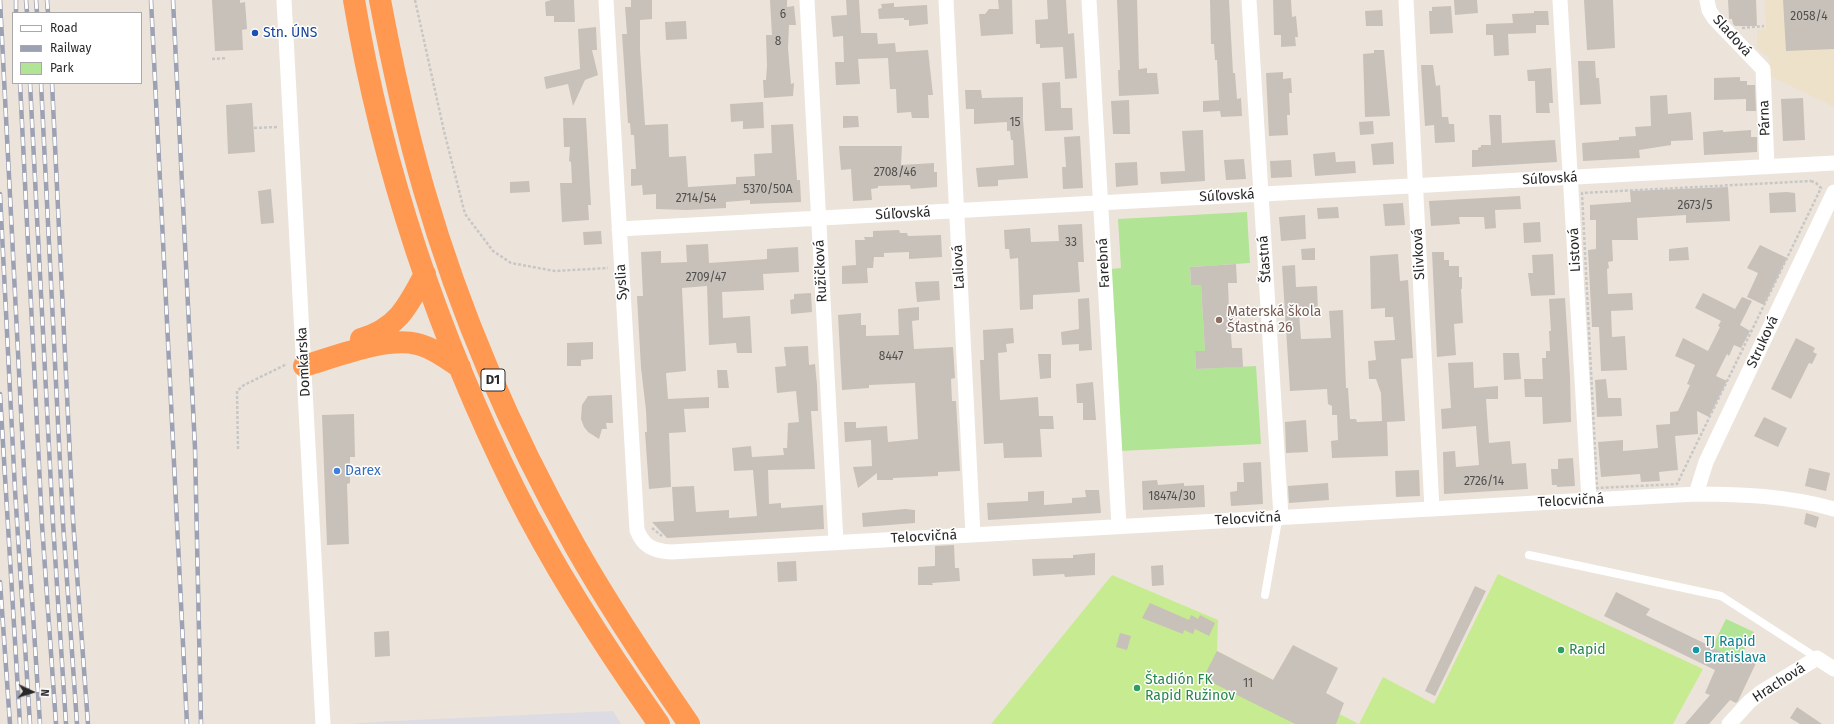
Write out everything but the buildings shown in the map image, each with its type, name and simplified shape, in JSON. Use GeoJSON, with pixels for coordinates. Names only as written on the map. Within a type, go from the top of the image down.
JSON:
{"type":"FeatureCollection","features":[{"type":"Feature","properties":{"kind":"highway","name":"D1"},"geometry":{"type":"LineString","coordinates":[[354,0],[361,43],[379,122],[400,199],[425,274],[460,367],[489,435],[513,484],[554,560],[589,620],[659,724]]}},
{"type":"Feature","properties":{"kind":"highway","name":"D1"},"geometry":{"type":"LineString","coordinates":[[380,0],[405,120],[424,191],[449,267],[483,357],[514,426],[574,546],[647,664],[689,724]]}},
{"type":"Feature","properties":{"kind":"highway"},"geometry":{"type":"LineString","coordinates":[[304,360],[375,335],[392,325],[402,315],[410,303],[425,274]]}},
{"type":"Feature","properties":{"kind":"highway"},"geometry":{"type":"LineString","coordinates":[[304,360],[399,341],[418,344],[460,367]]}},
{"type":"Feature","properties":{"kind":"street","name":"Domkárska"},"geometry":{"type":"LineString","coordinates":[[284,0],[323,724]]}},
{"type":"Feature","properties":{"kind":"street","name":"Syslia"},"geometry":{"type":"LineString","coordinates":[[606,0],[637,530],[644,544],[652,549],[661,551]]}},
{"type":"Feature","properties":{"kind":"street","name":"Ružičková"},"geometry":{"type":"LineString","coordinates":[[807,0],[836,542]]}},
{"type":"Feature","properties":{"kind":"street","name":"Ľaliová"},"geometry":{"type":"LineString","coordinates":[[946,0],[973,535]]}},
{"type":"Feature","properties":{"kind":"street","name":"Farebná"},"geometry":{"type":"LineString","coordinates":[[1089,0],[1119,526]]}},
{"type":"Feature","properties":{"kind":"street","name":"Šťastná"},"geometry":{"type":"LineString","coordinates":[[1249,0],[1281,517]]}},
{"type":"Feature","properties":{"kind":"street","name":"Slivková"},"geometry":{"type":"LineString","coordinates":[[1406,0],[1432,509]]}},
{"type":"Feature","properties":{"kind":"street","name":"Listová"},"geometry":{"type":"LineString","coordinates":[[1560,0],[1572,178],[1589,500]]}},
{"type":"Feature","properties":{"kind":"street","name":"Sladová"},"geometry":{"type":"LineString","coordinates":[[1706,0],[1709,10],[1714,18],[1763,69]]}},
{"type":"Feature","properties":{"kind":"street","name":"Párna"},"geometry":{"type":"LineString","coordinates":[[1763,69],[1767,167]]}},
{"type":"Feature","properties":{"kind":"street","name":"Súľovská"},"geometry":{"type":"LineString","coordinates":[[619,229],[1100,203],[1262,201],[1415,186],[1834,163]]}},
{"type":"Feature","properties":{"kind":"street","name":"Struková"},"geometry":{"type":"LineString","coordinates":[[1696,494],[1706,462],[1828,190]]}},
{"type":"Feature","properties":{"kind":"street","name":"Telocvičná"},"geometry":{"type":"LineString","coordinates":[[661,551],[1696,494],[1772,497],[1801,501],[1834,509]]}},
{"type":"Feature","properties":{"kind":"street","name":"Hrachová"},"geometry":{"type":"LineString","coordinates":[[1729,724],[1748,702],[1760,693],[1817,658],[1834,669]]}},
{"type":"Feature","properties":{"kind":"lane"},"geometry":{"type":"LineString","coordinates":[[1265,595],[1281,517]]}},
{"type":"Feature","properties":{"kind":"lane"},"geometry":{"type":"LineString","coordinates":[[1529,555],[1721,596],[1817,658]]}},
{"type":"Feature","properties":{"kind":"path"},"geometry":{"type":"LineString","coordinates":[[415,0],[444,131],[465,214],[493,251],[511,263],[555,271],[621,268]]}},
{"type":"Feature","properties":{"kind":"path"},"geometry":{"type":"LineString","coordinates":[[212,59],[226,58]]}},
{"type":"Feature","properties":{"kind":"path"},"geometry":{"type":"LineString","coordinates":[[254,128],[283,126]]}},
{"type":"Feature","properties":{"kind":"path"},"geometry":{"type":"LineString","coordinates":[[1811,181],[1828,190],[1678,484],[1597,488],[1582,193],[1811,181]]}},
{"type":"Feature","properties":{"kind":"path"},"geometry":{"type":"LineString","coordinates":[[238,449],[237,392],[244,385],[297,359],[304,360]]}},
{"type":"Feature","properties":{"kind":"shaded area"},"geometry":{"type":"Polygon","coordinates":[[[1765,0],[1834,0],[1834,107],[1770,76],[1769,58],[1757,48],[1757,30],[1766,29],[1765,0]]]}},
{"type":"Feature","properties":{"kind":"shaded area"},"geometry":{"type":"Polygon","coordinates":[[[613,711],[621,724],[348,724],[392,721],[613,711]]]}},
{"type":"Feature","properties":{"kind":"green space"},"geometry":{"type":"Polygon","coordinates":[[[1247,212],[1250,263],[1190,267],[1191,285],[1201,285],[1205,351],[1195,351],[1196,369],[1256,366],[1261,444],[1120,451],[1111,269],[1121,268],[1118,219],[1247,212]]]}},
{"type":"Feature","properties":{"kind":"green space"},"geometry":{"type":"Polygon","coordinates":[[[1498,574],[1703,669],[1673,724],[1359,724],[1383,677],[1434,704],[1498,574]]]}},
{"type":"Feature","properties":{"kind":"green space"},"geometry":{"type":"Polygon","coordinates":[[[1112,575],[1218,620],[1217,651],[1359,724],[991,724],[1112,575]]]}},
{"type":"Feature","properties":{"kind":"green space"},"geometry":{"type":"Polygon","coordinates":[[[1726,619],[1754,632],[1739,660],[1712,647],[1726,619]]]}},
{"type":"Feature","properties":{"kind":"railway"},"geometry":{"type":"LineString","coordinates":[[0,0],[25,489],[40,724]]}},
{"type":"Feature","properties":{"kind":"railway"},"geometry":{"type":"LineString","coordinates":[[16,0],[16,12]]}},
{"type":"Feature","properties":{"kind":"railway"},"geometry":{"type":"LineString","coordinates":[[26,0],[27,12]]}},
{"type":"Feature","properties":{"kind":"railway"},"geometry":{"type":"LineString","coordinates":[[36,0],[37,12]]}},
{"type":"Feature","properties":{"kind":"railway"},"geometry":{"type":"LineString","coordinates":[[47,0],[48,12]]}},
{"type":"Feature","properties":{"kind":"railway"},"geometry":{"type":"LineString","coordinates":[[151,0],[187,724]]}},
{"type":"Feature","properties":{"kind":"railway"},"geometry":{"type":"LineString","coordinates":[[173,0],[195,448],[201,724]]}},
{"type":"Feature","properties":{"kind":"railway"},"geometry":{"type":"LineString","coordinates":[[20,84],[42,525],[56,724]]}},
{"type":"Feature","properties":{"kind":"railway"},"geometry":{"type":"LineString","coordinates":[[30,84],[53,524],[66,724]]}},
{"type":"Feature","properties":{"kind":"railway"},"geometry":{"type":"LineString","coordinates":[[41,84],[63,523],[77,724]]}},
{"type":"Feature","properties":{"kind":"railway"},"geometry":{"type":"LineString","coordinates":[[52,84],[73,520],[88,724]]}},
{"type":"Feature","properties":{"kind":"railway"},"geometry":{"type":"LineString","coordinates":[[0,194],[15,490],[30,724]]}},
{"type":"Feature","properties":{"kind":"railway"},"geometry":{"type":"LineString","coordinates":[[0,394],[20,724]]}},
{"type":"Feature","properties":{"kind":"railway"},"geometry":{"type":"LineString","coordinates":[[0,582],[10,724]]}},
{"type":"Feature","properties":{"kind":"place","name":"Stn. ÚNS"},"geometry":{"type":"Point","coordinates":[255,33]}},
{"type":"Feature","properties":{"kind":"place","name":"Materská škola Šťastná 26"},"geometry":{"type":"Point","coordinates":[1219,320]}},
{"type":"Feature","properties":{"kind":"place","name":"Darex"},"geometry":{"type":"Point","coordinates":[337,471]}},
{"type":"Feature","properties":{"kind":"place","name":"Rapid"},"geometry":{"type":"Point","coordinates":[1561,650]}},
{"type":"Feature","properties":{"kind":"place","name":"TJ Rapid Bratislava"},"geometry":{"type":"Point","coordinates":[1696,650]}},
{"type":"Feature","properties":{"kind":"place","name":"Štadión FK Rapid Ružinov"},"geometry":{"type":"Point","coordinates":[1137,688]}}]}
